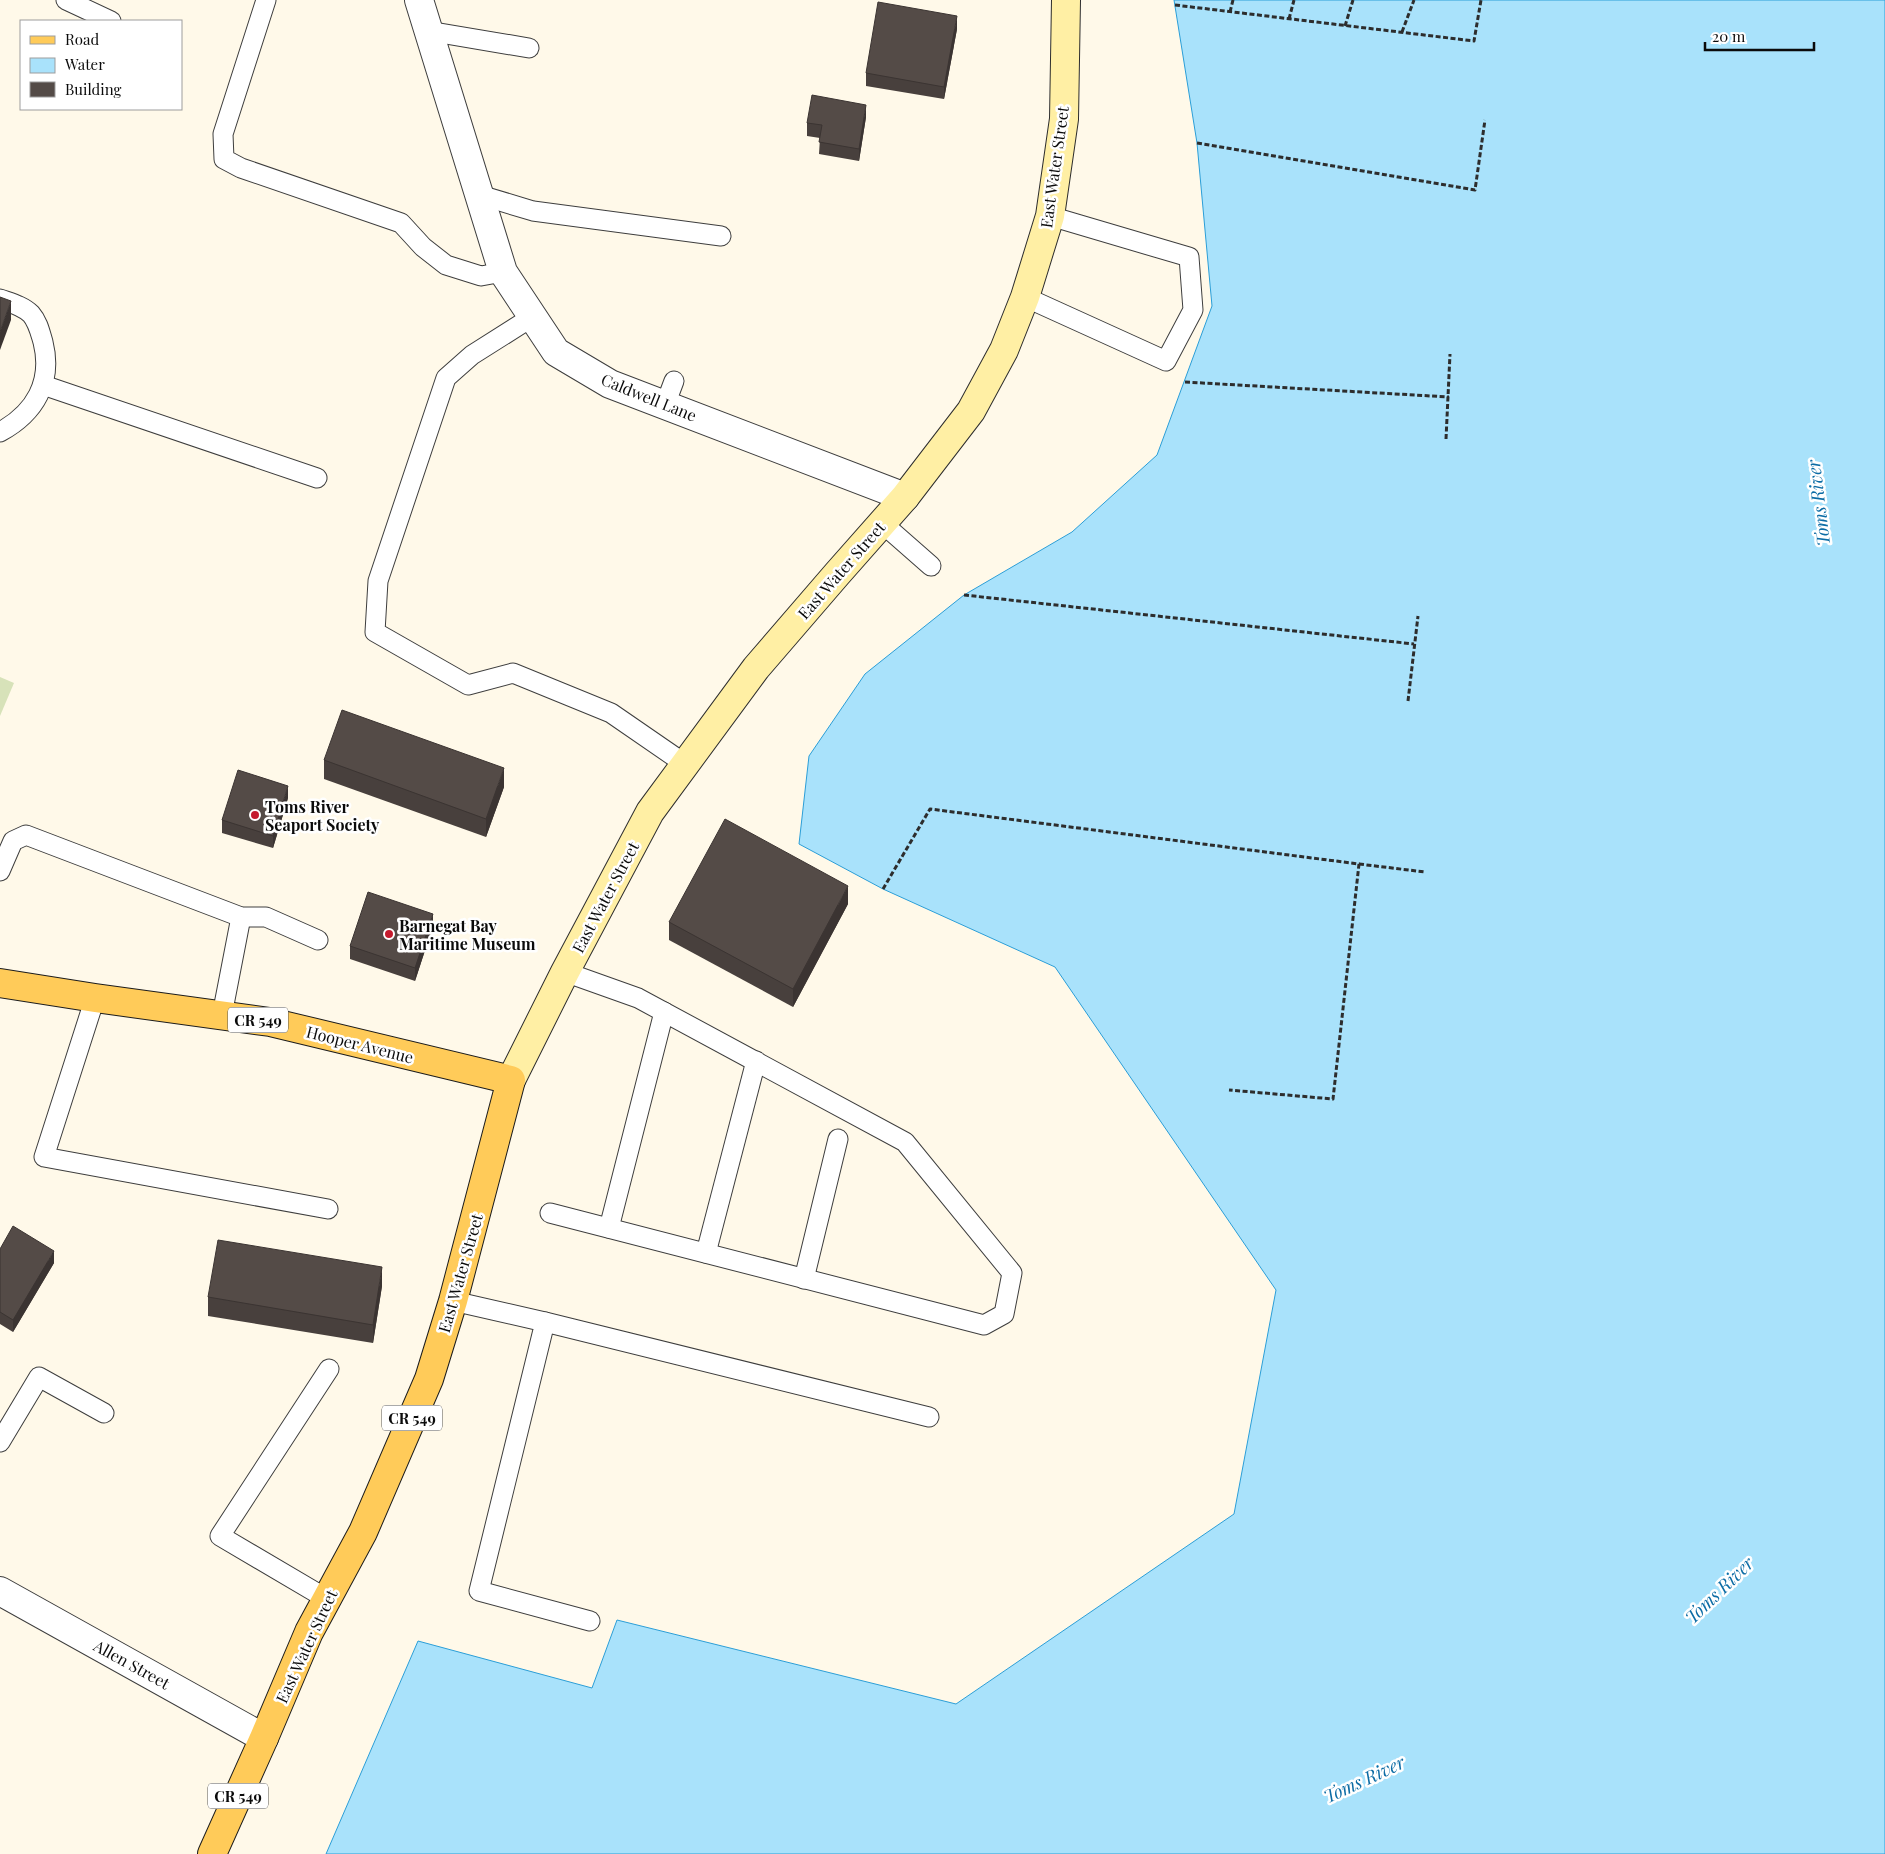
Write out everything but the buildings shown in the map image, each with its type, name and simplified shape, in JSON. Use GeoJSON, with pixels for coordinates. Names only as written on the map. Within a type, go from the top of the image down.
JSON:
{"type":"FeatureCollection","features":[{"type":"Feature","properties":{"kind":"main road","name":"Hooper Avenue"},"geometry":{"type":"LineString","coordinates":[[0,983],[270,1022],[511,1080]]}},
{"type":"Feature","properties":{"kind":"main road","name":"East Water Street"},"geometry":{"type":"LineString","coordinates":[[212,1854],[309,1632],[363,1532],[429,1379],[453,1301],[511,1080]]}},
{"type":"Feature","properties":{"kind":"street","name":"Caldwell Lane"},"geometry":{"type":"LineString","coordinates":[[419,0],[503,272],[556,352],[610,384],[670,393],[905,497]]}},
{"type":"Feature","properties":{"kind":"street","name":"East Water Street"},"geometry":{"type":"LineString","coordinates":[[511,1080],[565,972],[650,812],[756,668],[905,497],[971,411],[1004,350],[1025,297],[1050,216],[1064,119],[1066,0]]}},
{"type":"Feature","properties":{"kind":"street","name":"Allen Street"},"geometry":{"type":"LineString","coordinates":[[0,1590],[264,1738]]}},
{"type":"Feature","properties":{"kind":"lane"},"geometry":{"type":"LineString","coordinates":[[66,0],[109,20]]}},
{"type":"Feature","properties":{"kind":"lane"},"geometry":{"type":"LineString","coordinates":[[266,0],[223,134],[224,159],[241,168],[401,223],[423,247],[446,266],[481,276],[503,272]]}},
{"type":"Feature","properties":{"kind":"lane"},"geometry":{"type":"LineString","coordinates":[[428,31],[529,48]]}},
{"type":"Feature","properties":{"kind":"lane"},"geometry":{"type":"LineString","coordinates":[[480,195],[533,212],[721,236]]}},
{"type":"Feature","properties":{"kind":"lane"},"geometry":{"type":"LineString","coordinates":[[1025,297],[1166,361],[1193,310],[1189,257],[1050,216]]}},
{"type":"Feature","properties":{"kind":"lane"},"geometry":{"type":"LineString","coordinates":[[0,299],[19,306],[31,314],[39,326],[46,354],[46,370],[42,385],[27,414],[0,432]]}},
{"type":"Feature","properties":{"kind":"lane"},"geometry":{"type":"LineString","coordinates":[[532,317],[472,355],[446,378],[378,581],[375,632],[468,685],[513,673],[611,713],[685,764]]}},
{"type":"Feature","properties":{"kind":"lane"},"geometry":{"type":"LineString","coordinates":[[42,385],[317,478]]}},
{"type":"Feature","properties":{"kind":"lane"},"geometry":{"type":"LineString","coordinates":[[882,523],[931,566]]}},
{"type":"Feature","properties":{"kind":"lane"},"geometry":{"type":"LineString","coordinates":[[0,871],[13,841],[26,835],[241,917],[266,917],[318,940]]}},
{"type":"Feature","properties":{"kind":"lane"},"geometry":{"type":"LineString","coordinates":[[222,1015],[241,917]]}},
{"type":"Feature","properties":{"kind":"lane"},"geometry":{"type":"LineString","coordinates":[[550,1213],[984,1325],[1004,1314],[1012,1273],[905,1142],[638,998],[565,972]]}},
{"type":"Feature","properties":{"kind":"lane"},"geometry":{"type":"LineString","coordinates":[[94,998],[44,1157],[328,1209]]}},
{"type":"Feature","properties":{"kind":"lane"},"geometry":{"type":"LineString","coordinates":[[609,1228],[664,1012]]}},
{"type":"Feature","properties":{"kind":"lane"},"geometry":{"type":"LineString","coordinates":[[706,1253],[756,1062]]}},
{"type":"Feature","properties":{"kind":"lane"},"geometry":{"type":"LineString","coordinates":[[804,1279],[838,1139]]}},
{"type":"Feature","properties":{"kind":"lane"},"geometry":{"type":"LineString","coordinates":[[453,1301],[929,1417]]}},
{"type":"Feature","properties":{"kind":"lane"},"geometry":{"type":"LineString","coordinates":[[545,1322],[479,1592],[590,1621]]}},
{"type":"Feature","properties":{"kind":"lane"},"geometry":{"type":"LineString","coordinates":[[327,1599],[220,1536],[329,1369]]}},
{"type":"Feature","properties":{"kind":"lane"},"geometry":{"type":"LineString","coordinates":[[0,1442],[39,1377],[104,1413]]}},
{"type":"Feature","properties":{"kind":"path"},"geometry":{"type":"LineString","coordinates":[[1230,12],[1233,0]]}},
{"type":"Feature","properties":{"kind":"path"},"geometry":{"type":"LineString","coordinates":[[1289,19],[1294,0]]}},
{"type":"Feature","properties":{"kind":"path"},"geometry":{"type":"LineString","coordinates":[[1345,26],[1353,0]]}},
{"type":"Feature","properties":{"kind":"path"},"geometry":{"type":"LineString","coordinates":[[1402,32],[1414,0]]}},
{"type":"Feature","properties":{"kind":"path"},"geometry":{"type":"LineString","coordinates":[[1175,6],[1474,41],[1481,0]]}},
{"type":"Feature","properties":{"kind":"path"},"geometry":{"type":"LineString","coordinates":[[1197,143],[1475,190],[1485,120]]}},
{"type":"Feature","properties":{"kind":"path"},"geometry":{"type":"LineString","coordinates":[[1446,439],[1450,354]]}},
{"type":"Feature","properties":{"kind":"path"},"geometry":{"type":"LineString","coordinates":[[1184,382],[1448,397]]}},
{"type":"Feature","properties":{"kind":"path"},"geometry":{"type":"LineString","coordinates":[[964,595],[1414,644]]}},
{"type":"Feature","properties":{"kind":"path"},"geometry":{"type":"LineString","coordinates":[[1408,701],[1418,616]]}},
{"type":"Feature","properties":{"kind":"path"},"geometry":{"type":"LineString","coordinates":[[883,889],[930,809],[1425,872]]}},
{"type":"Feature","properties":{"kind":"path"},"geometry":{"type":"LineString","coordinates":[[1228,1090],[1333,1099],[1359,864]]}},
{"type":"Feature","properties":{"kind":"green space"},"geometry":{"type":"Polygon","coordinates":[[[0,677],[14,683],[0,716],[0,677]]]}},
{"type":"Feature","properties":{"kind":"water","name":"Toms River"},"geometry":{"type":"Polygon","coordinates":[[[1174,0],[1885,0],[1885,1854],[326,1854],[418,1641],[592,1688],[617,1620],[956,1704],[1234,1514],[1276,1290],[1055,967],[883,889],[799,844],[809,756],[865,674],[964,595],[1072,532],[1157,455],[1212,306],[1197,143],[1174,0]]]}},
{"type":"Feature","properties":{"kind":"place","name":"Toms River Seaport Society"},"geometry":{"type":"Point","coordinates":[255,815]}},
{"type":"Feature","properties":{"kind":"place","name":"Barnegat Bay Maritime Museum"},"geometry":{"type":"Point","coordinates":[389,934]}}]}
